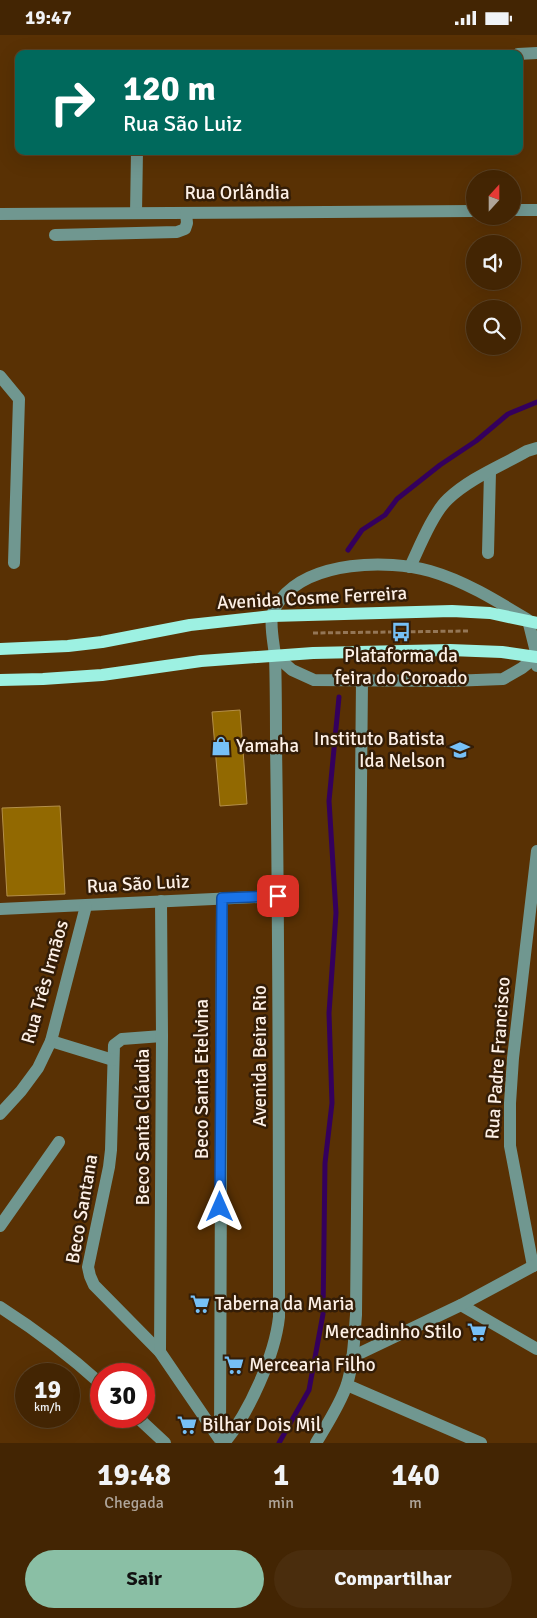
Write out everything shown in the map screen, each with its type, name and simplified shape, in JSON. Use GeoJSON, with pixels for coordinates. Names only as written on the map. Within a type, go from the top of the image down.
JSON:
{"type":"FeatureCollection","features":[{"type":"Feature","properties":{"kind":"main road","name":"Avenida Cosme Ferreira"},"geometry":{"type":"LineString","coordinates":[[0,649],[68,646],[190,625],[272,616],[452,611],[490,613],[532,621]]}},
{"type":"Feature","properties":{"kind":"main road"},"geometry":{"type":"LineString","coordinates":[[0,680],[102,675],[201,661],[274,655],[450,650],[502,652],[537,657]]}},
{"type":"Feature","properties":{"kind":"street"},"geometry":{"type":"LineString","coordinates":[[523,54],[537,53]]}},
{"type":"Feature","properties":{"kind":"street"},"geometry":{"type":"LineString","coordinates":[[136,213],[137,155]]}},
{"type":"Feature","properties":{"kind":"street"},"geometry":{"type":"LineString","coordinates":[[521,211],[537,210]]}},
{"type":"Feature","properties":{"kind":"street","name":"Rua Orlândia"},"geometry":{"type":"LineString","coordinates":[[0,214],[466,211]]}},
{"type":"Feature","properties":{"kind":"street"},"geometry":{"type":"LineString","coordinates":[[55,235],[176,232],[185,229],[187,223],[186,213]]}},
{"type":"Feature","properties":{"kind":"street"},"geometry":{"type":"LineString","coordinates":[[0,376],[19,399],[14,563]]}},
{"type":"Feature","properties":{"kind":"street"},"geometry":{"type":"LineString","coordinates":[[410,567],[434,519],[446,500],[464,486],[527,451],[537,448]]}},
{"type":"Feature","properties":{"kind":"street"},"geometry":{"type":"LineString","coordinates":[[488,553],[490,472]]}},
{"type":"Feature","properties":{"kind":"street"},"geometry":{"type":"LineString","coordinates":[[272,616],[287,593],[303,580],[318,573],[336,568],[358,566],[410,567],[431,571],[471,587],[532,621],[537,666]]}},
{"type":"Feature","properties":{"kind":"street","name":"Avenida Beira Rio"},"geometry":{"type":"LineString","coordinates":[[222,1442],[231,1435],[246,1409],[268,1362],[274,1346],[279,1317],[278,896],[272,616]]}},
{"type":"Feature","properties":{"kind":"street"},"geometry":{"type":"LineString","coordinates":[[274,655],[292,670],[314,680],[450,681],[503,679],[537,657]]}},
{"type":"Feature","properties":{"kind":"street"},"geometry":{"type":"LineString","coordinates":[[316,1443],[328,1424],[347,1385],[356,1315],[362,680]]}},
{"type":"Feature","properties":{"kind":"street","name":"Rua Padre Francisco"},"geometry":{"type":"LineString","coordinates":[[535,1265],[510,1147],[510,1103],[513,1058],[532,931],[537,851]]}},
{"type":"Feature","properties":{"kind":"street","name":"Rua São Luiz"},"geometry":{"type":"LineString","coordinates":[[0,909],[278,896]]}},
{"type":"Feature","properties":{"kind":"street","name":"Beco Santa Etelvina"},"geometry":{"type":"LineString","coordinates":[[222,898],[222,1442]]}},
{"type":"Feature","properties":{"kind":"street","name":"Beco Santa Cláudia"},"geometry":{"type":"LineString","coordinates":[[160,1353],[161,901]]}},
{"type":"Feature","properties":{"kind":"street","name":"Rua Três Irmãos"},"geometry":{"type":"LineString","coordinates":[[0,1114],[21,1091],[38,1068],[51,1041],[86,906]]}},
{"type":"Feature","properties":{"kind":"street","name":"Beco Santana"},"geometry":{"type":"LineString","coordinates":[[162,1036],[122,1039],[114,1045],[111,1151],[88,1267],[94,1285],[160,1353],[222,1442]]}},
{"type":"Feature","properties":{"kind":"street"},"geometry":{"type":"LineString","coordinates":[[51,1041],[113,1060]]}},
{"type":"Feature","properties":{"kind":"street"},"geometry":{"type":"LineString","coordinates":[[0,1226],[58,1142]]}},
{"type":"Feature","properties":{"kind":"street"},"geometry":{"type":"LineString","coordinates":[[352,1357],[461,1305],[535,1265]]}},
{"type":"Feature","properties":{"kind":"street"},"geometry":{"type":"LineString","coordinates":[[461,1305],[537,1349]]}},
{"type":"Feature","properties":{"kind":"street"},"geometry":{"type":"LineString","coordinates":[[0,1307],[39,1333],[90,1374]]}},
{"type":"Feature","properties":{"kind":"street"},"geometry":{"type":"LineString","coordinates":[[347,1385],[465,1440],[482,1443]]}},
{"type":"Feature","properties":{"kind":"street"},"geometry":{"type":"LineString","coordinates":[[149,1428],[165,1443]]}},
{"type":"Feature","properties":{"kind":"path"},"geometry":{"type":"LineString","coordinates":[[313,633],[468,631]]}},
{"type":"Feature","properties":{"kind":"building"},"geometry":{"type":"Polygon","coordinates":[[[240,710],[247,804],[220,806],[212,712],[240,710]]]}},
{"type":"Feature","properties":{"kind":"building"},"geometry":{"type":"Polygon","coordinates":[[[60,806],[65,894],[7,896],[2,808],[60,806]]]}},
{"type":"Feature","properties":{"kind":"waterway"},"geometry":{"type":"LineString","coordinates":[[348,550],[362,530],[385,515],[397,499],[440,465],[476,441],[508,414],[537,402]]}},
{"type":"Feature","properties":{"kind":"waterway"},"geometry":{"type":"LineString","coordinates":[[279,1443],[309,1390],[323,1314],[325,1163],[332,1103],[329,1013],[336,913],[329,801],[339,697]]}},
{"type":"Feature","properties":{"kind":"place","name":"Plataforma da feira do Coroado"},"geometry":{"type":"Point","coordinates":[401,632]}},
{"type":"Feature","properties":{"kind":"place","name":"Yamaha"},"geometry":{"type":"Point","coordinates":[221,746]}},
{"type":"Feature","properties":{"kind":"place","name":"Instituto Batista Ida Nelson"},"geometry":{"type":"Point","coordinates":[460,750]}},
{"type":"Feature","properties":{"kind":"place","name":"Taberna da Maria"},"geometry":{"type":"Point","coordinates":[200,1304]}},
{"type":"Feature","properties":{"kind":"place","name":"Mercadinho Stilo"},"geometry":{"type":"Point","coordinates":[477,1332]}},
{"type":"Feature","properties":{"kind":"place","name":"Mercearia Filho"},"geometry":{"type":"Point","coordinates":[234,1365]}},
{"type":"Feature","properties":{"kind":"place","name":"Bilhar Dois Mil"},"geometry":{"type":"Point","coordinates":[187,1425]}},
{"type":"Feature","properties":{"kind":"route"},"geometry":{"type":"LineString","coordinates":[[220,1207],[222,898],[278,896]]}}]}
